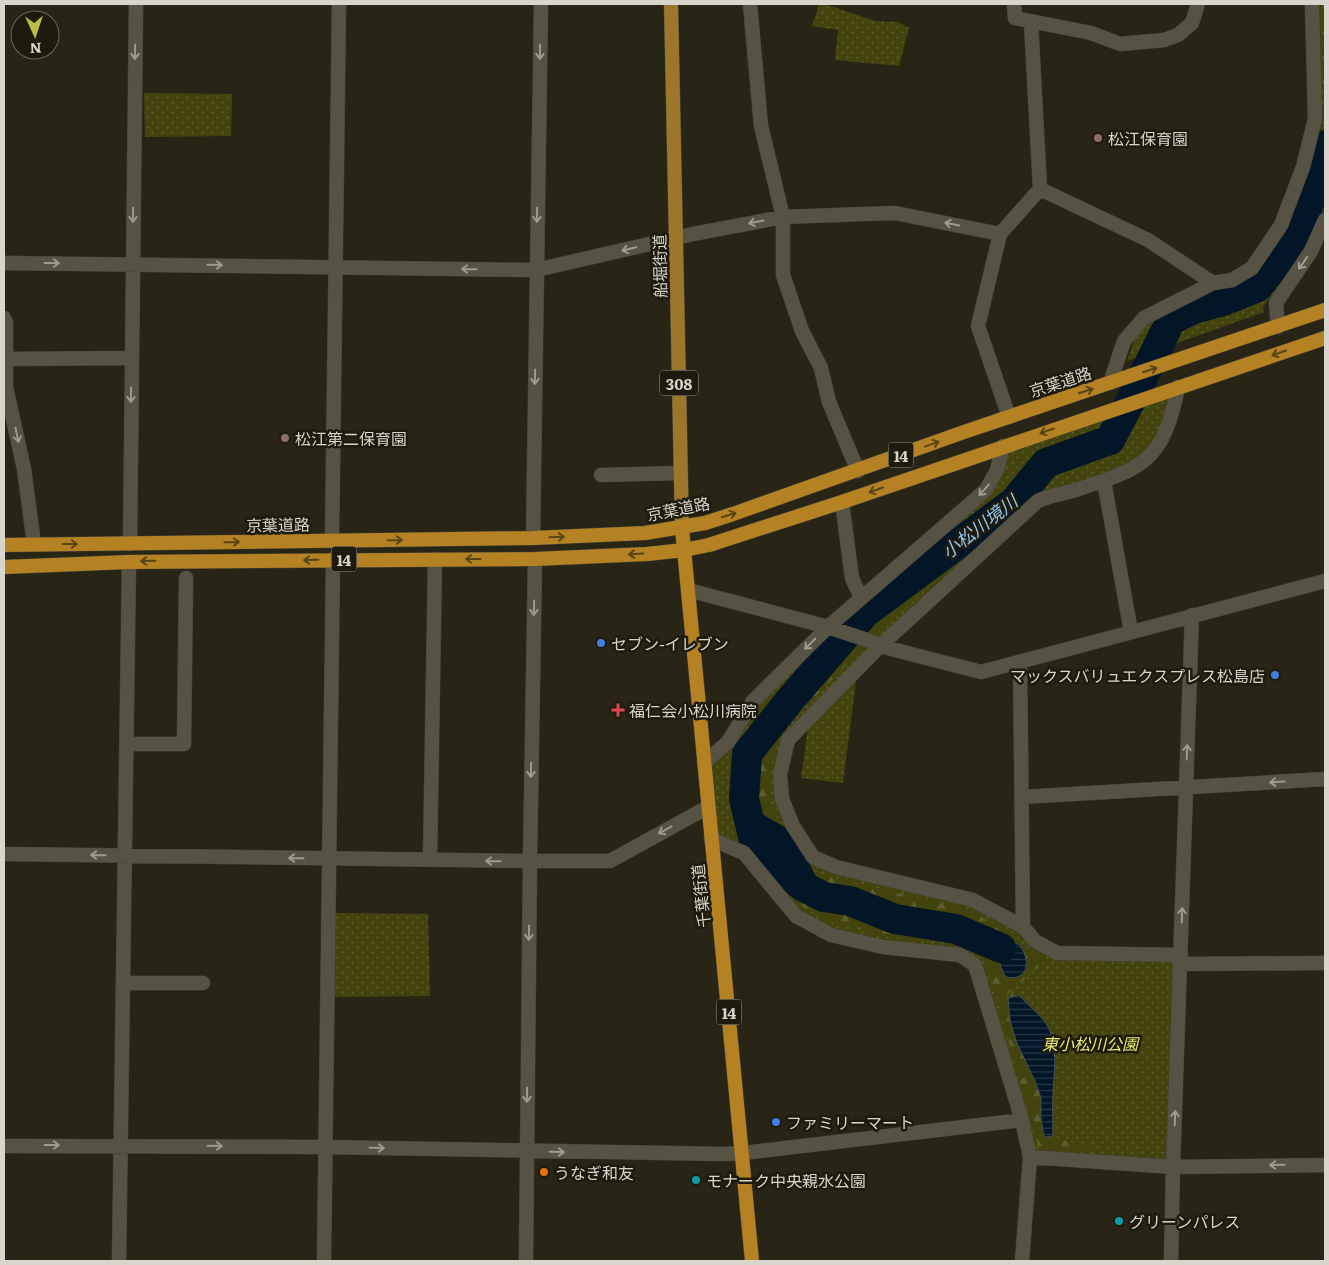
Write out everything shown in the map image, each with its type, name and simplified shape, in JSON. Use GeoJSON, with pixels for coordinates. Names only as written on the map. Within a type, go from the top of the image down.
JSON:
{"type":"FeatureCollection","features":[{"type":"Feature","properties":{"kind":"highway","name":"京葉道路"},"geometry":{"type":"LineString","coordinates":[[4,544],[533,538],[645,533],[682,528],[733,514],[1009,417],[1325,310]]}},
{"type":"Feature","properties":{"kind":"highway","name":"14"},"geometry":{"type":"LineString","coordinates":[[4,567],[129,562],[535,559],[647,554],[684,550],[708,545],[842,502],[1325,338]]}},
{"type":"Feature","properties":{"kind":"highway","name":"千葉街道"},"geometry":{"type":"LineString","coordinates":[[682,528],[752,1261]]}},
{"type":"Feature","properties":{"kind":"main road","name":"船堀街道"},"geometry":{"type":"LineString","coordinates":[[671,4],[682,528]]}},
{"type":"Feature","properties":{"kind":"street"},"geometry":{"type":"LineString","coordinates":[[130,544],[136,4]]}},
{"type":"Feature","properties":{"kind":"street"},"geometry":{"type":"LineString","coordinates":[[332,541],[339,4]]}},
{"type":"Feature","properties":{"kind":"street"},"geometry":{"type":"LineString","coordinates":[[533,538],[541,4]]}},
{"type":"Feature","properties":{"kind":"street"},"geometry":{"type":"LineString","coordinates":[[750,4],[761,126],[783,217],[784,275],[802,331],[821,368],[829,402],[858,471]]}},
{"type":"Feature","properties":{"kind":"street"},"geometry":{"type":"LineString","coordinates":[[1014,4],[1015,18],[1091,33],[1120,44],[1164,40],[1178,35],[1192,22],[1198,4]]}},
{"type":"Feature","properties":{"kind":"street"},"geometry":{"type":"LineString","coordinates":[[1115,381],[1124,341],[1144,318],[1213,283],[1232,280],[1252,268],[1281,225],[1302,167],[1315,119],[1312,4]]}},
{"type":"Feature","properties":{"kind":"street"},"geometry":{"type":"LineString","coordinates":[[1009,417],[978,326],[1000,234],[1040,190],[1031,22]]}},
{"type":"Feature","properties":{"kind":"street"},"geometry":{"type":"LineString","coordinates":[[1040,190],[1148,240],[1213,283]]}},
{"type":"Feature","properties":{"kind":"street"},"geometry":{"type":"LineString","coordinates":[[4,263],[536,270],[676,238],[783,217],[895,213],[1000,234]]}},
{"type":"Feature","properties":{"kind":"street"},"geometry":{"type":"LineString","coordinates":[[1278,327],[1276,303],[1311,251],[1325,220]]}},
{"type":"Feature","properties":{"kind":"street"},"geometry":{"type":"LineString","coordinates":[[4,318],[6,323],[6,387],[24,469],[34,544]]}},
{"type":"Feature","properties":{"kind":"street"},"geometry":{"type":"LineString","coordinates":[[6,359],[132,358]]}},
{"type":"Feature","properties":{"kind":"street"},"geometry":{"type":"LineString","coordinates":[[1174,389],[1169,427],[1161,443],[1151,455],[1127,472],[1039,501],[875,643],[788,740],[780,774],[782,799],[793,826],[813,857],[836,867],[973,900],[1023,927],[1035,941],[1057,953],[1325,963]]}},
{"type":"Feature","properties":{"kind":"street"},"geometry":{"type":"LineString","coordinates":[[704,764],[728,742],[753,701],[833,628],[862,598],[986,490],[997,470],[1003,446]]}},
{"type":"Feature","properties":{"kind":"street"},"geometry":{"type":"LineString","coordinates":[[601,475],[680,473]]}},
{"type":"Feature","properties":{"kind":"street"},"geometry":{"type":"LineString","coordinates":[[1104,481],[1131,632]]}},
{"type":"Feature","properties":{"kind":"street"},"geometry":{"type":"LineString","coordinates":[[842,502],[852,578],[862,598]]}},
{"type":"Feature","properties":{"kind":"street"},"geometry":{"type":"LineString","coordinates":[[430,860],[435,559]]}},
{"type":"Feature","properties":{"kind":"street"},"geometry":{"type":"LineString","coordinates":[[526,1261],[535,559]]}},
{"type":"Feature","properties":{"kind":"street"},"geometry":{"type":"LineString","coordinates":[[324,1261],[333,560]]}},
{"type":"Feature","properties":{"kind":"street"},"geometry":{"type":"LineString","coordinates":[[119,1261],[129,562]]}},
{"type":"Feature","properties":{"kind":"street"},"geometry":{"type":"LineString","coordinates":[[127,744],[184,744],[186,578]]}},
{"type":"Feature","properties":{"kind":"street"},"geometry":{"type":"LineString","coordinates":[[688,590],[833,628],[875,643],[982,672],[1325,581]]}},
{"type":"Feature","properties":{"kind":"street"},"geometry":{"type":"LineString","coordinates":[[1171,1261],[1192,615]]}},
{"type":"Feature","properties":{"kind":"street"},"geometry":{"type":"LineString","coordinates":[[1020,662],[1023,927]]}},
{"type":"Feature","properties":{"kind":"street"},"geometry":{"type":"LineString","coordinates":[[1022,797],[1325,779]]}},
{"type":"Feature","properties":{"kind":"street"},"geometry":{"type":"LineString","coordinates":[[4,854],[610,861],[708,807]]}},
{"type":"Feature","properties":{"kind":"street"},"geometry":{"type":"LineString","coordinates":[[711,839],[744,852],[796,916],[831,935],[883,947],[960,955],[976,965],[1022,1120],[1030,1157],[1022,1261]]}},
{"type":"Feature","properties":{"kind":"street"},"geometry":{"type":"LineString","coordinates":[[124,983],[203,983]]}},
{"type":"Feature","properties":{"kind":"street"},"geometry":{"type":"LineString","coordinates":[[4,1146],[121,1145],[743,1153],[1022,1120]]}},
{"type":"Feature","properties":{"kind":"street"},"geometry":{"type":"LineString","coordinates":[[1030,1157],[1173,1167],[1325,1165]]}},
{"type":"Feature","properties":{"kind":"green space"},"geometry":{"type":"Polygon","coordinates":[[[819,4],[825,4],[875,21],[898,22],[909,28],[899,66],[835,60],[838,30],[812,26],[819,4]]]}},
{"type":"Feature","properties":{"kind":"green space"},"geometry":{"type":"Polygon","coordinates":[[[1316,4],[1325,4],[1325,206],[1307,251],[1263,307],[1264,312],[1127,361],[1135,338],[1147,322],[1172,308],[1241,286],[1262,272],[1290,229],[1323,120],[1316,4]]]}},
{"type":"Feature","properties":{"kind":"green space"},"geometry":{"type":"Polygon","coordinates":[[[1319,4],[1325,4],[1325,120],[1319,4]]]}},
{"type":"Feature","properties":{"kind":"green space"},"geometry":{"type":"Polygon","coordinates":[[[144,93],[232,94],[231,136],[145,137],[144,93]]]}},
{"type":"Feature","properties":{"kind":"green space"},"geometry":{"type":"Polygon","coordinates":[[[1325,120],[1325,174],[1303,242],[1295,249],[1284,243],[1293,229],[1325,120]]]}},
{"type":"Feature","properties":{"kind":"green space","name":"東小松川公園"},"geometry":{"type":"Polygon","coordinates":[[[1178,387],[1151,455],[1039,501],[788,740],[782,799],[813,857],[973,900],[1057,953],[1181,955],[1173,1167],[1030,1157],[975,965],[960,955],[883,947],[799,917],[744,853],[711,839],[704,763],[753,701],[986,490],[1003,446],[1178,387]]]}},
{"type":"Feature","properties":{"kind":"green space"},"geometry":{"type":"Polygon","coordinates":[[[995,496],[1016,506],[873,638],[843,629],[995,496]]]}},
{"type":"Feature","properties":{"kind":"green space"},"geometry":{"type":"Polygon","coordinates":[[[838,633],[868,643],[778,734],[769,777],[769,801],[801,863],[827,876],[968,910],[1015,935],[1027,949],[1047,959],[999,1002],[984,958],[962,944],[884,936],[836,924],[803,907],[762,851],[735,837],[732,755],[760,709],[838,633]]]}},
{"type":"Feature","properties":{"kind":"green space"},"geometry":{"type":"Polygon","coordinates":[[[856,681],[843,783],[801,778],[808,728],[856,681]]]}},
{"type":"Feature","properties":{"kind":"green space"},"geometry":{"type":"Polygon","coordinates":[[[335,913],[428,914],[430,996],[334,997],[335,913]]]}},
{"type":"Feature","properties":{"kind":"green space"},"geometry":{"type":"Polygon","coordinates":[[[1013,993],[1055,1138],[1109,1151],[1038,1147],[999,1006],[1013,993]]]}},
{"type":"Feature","properties":{"kind":"water"},"geometry":{"type":"Polygon","coordinates":[[[1009,944],[1018,944],[1025,955],[1026,961],[1024,972],[1014,978],[1006,977],[1000,963],[1001,948],[1009,944]]]}},
{"type":"Feature","properties":{"kind":"water"},"geometry":{"type":"Polygon","coordinates":[[[1019,995],[1045,1022],[1053,1043],[1055,1059],[1053,1136],[1044,1137],[1041,1119],[1041,1098],[1016,1041],[1010,1020],[1008,998],[1019,995]]]}},
{"type":"Feature","properties":{"kind":"waterway","name":"小松川境川"},"geometry":{"type":"LineString","coordinates":[[1001,948],[956,929],[895,919],[850,901],[824,897],[804,887],[757,853],[744,799],[747,754],[790,700],[865,613],[1014,502],[1046,463],[1110,440],[1171,320],[1194,309],[1223,301],[1258,287],[1297,237],[1318,178],[1325,145]]}},
{"type":"Feature","properties":{"kind":"waterway","name":"小松川境川"},"geometry":{"type":"LineString","coordinates":[[751,825],[782,843],[802,882]]}},
{"type":"Feature","properties":{"kind":"place","name":"松江保育園"},"geometry":{"type":"Point","coordinates":[1098,138]}},
{"type":"Feature","properties":{"kind":"place","name":"松江第二保育園"},"geometry":{"type":"Point","coordinates":[285,438]}},
{"type":"Feature","properties":{"kind":"place","name":"セブン-イレブン"},"geometry":{"type":"Point","coordinates":[601,643]}},
{"type":"Feature","properties":{"kind":"place","name":"マックスバリュエクスプレス松島店"},"geometry":{"type":"Point","coordinates":[1275,675]}},
{"type":"Feature","properties":{"kind":"place","name":"福仁会小松川病院"},"geometry":{"type":"Point","coordinates":[618,710]}},
{"type":"Feature","properties":{"kind":"place","name":"ファミリーマート"},"geometry":{"type":"Point","coordinates":[776,1122]}},
{"type":"Feature","properties":{"kind":"place","name":"うなぎ和友"},"geometry":{"type":"Point","coordinates":[544,1172]}},
{"type":"Feature","properties":{"kind":"place","name":"モナーク中央親水公園"},"geometry":{"type":"Point","coordinates":[696,1180]}},
{"type":"Feature","properties":{"kind":"place","name":"グリーンパレス"},"geometry":{"type":"Point","coordinates":[1119,1221]}}]}
